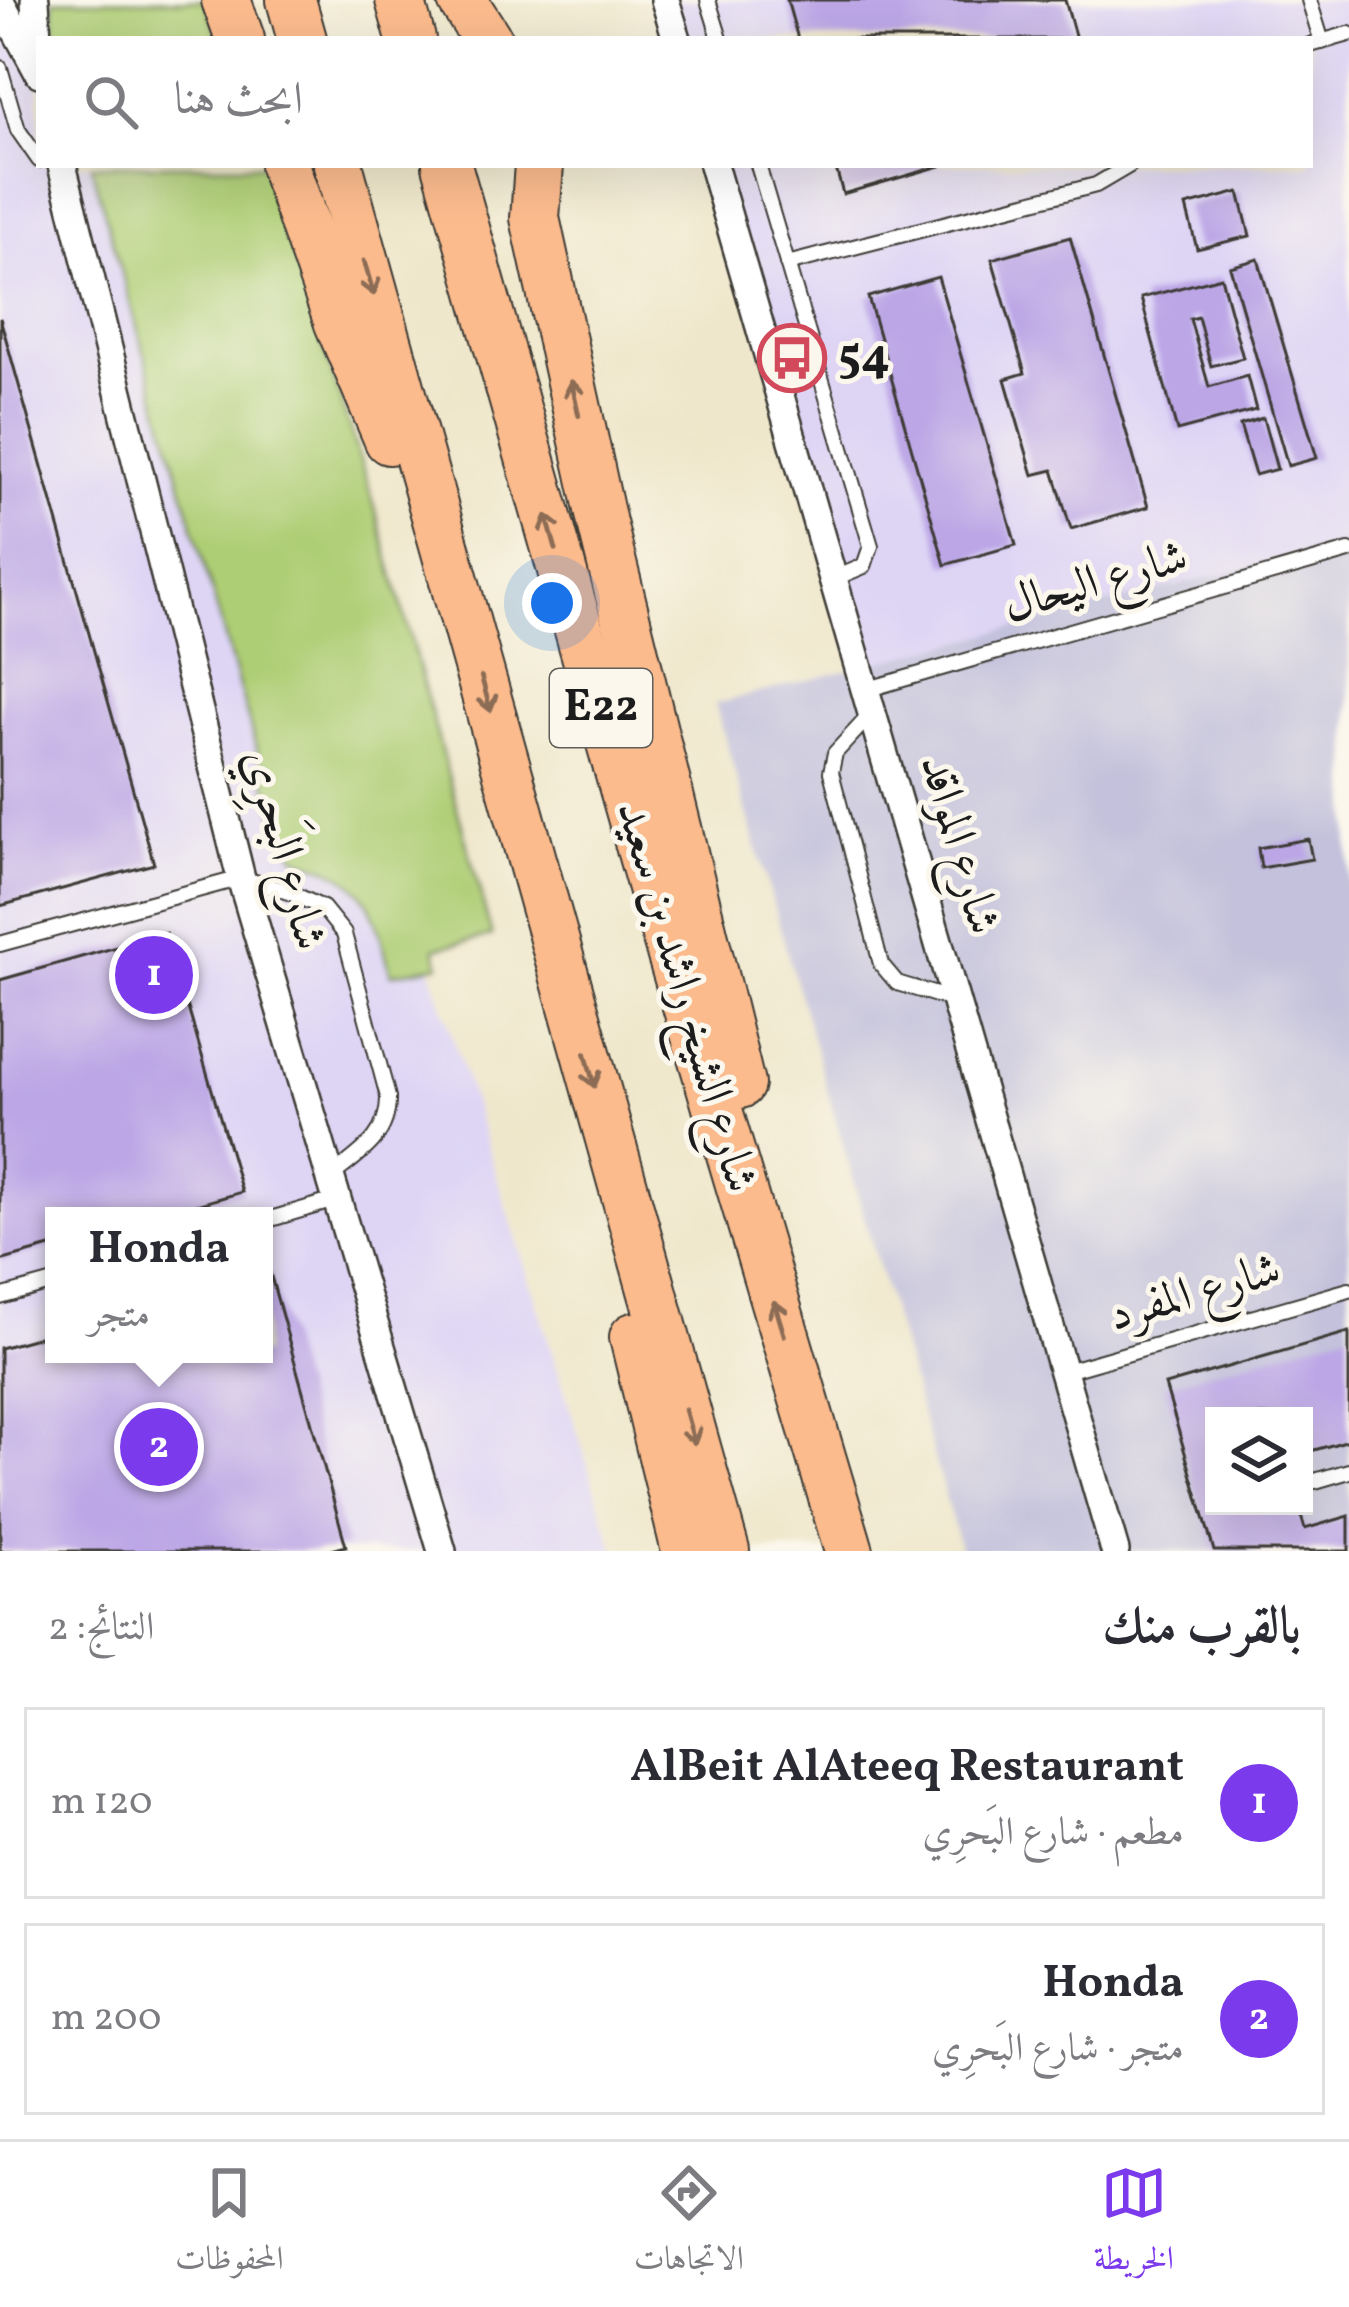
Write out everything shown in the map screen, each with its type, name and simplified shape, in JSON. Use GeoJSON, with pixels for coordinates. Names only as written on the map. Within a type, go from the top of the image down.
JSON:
{"type":"FeatureCollection","features":[{"type":"Feature","properties":{"kind":"highway"},"geometry":{"type":"LineString","coordinates":[[226,0],[238,36]]}},
{"type":"Feature","properties":{"kind":"highway"},"geometry":{"type":"LineString","coordinates":[[291,0],[301,36]]}},
{"type":"Feature","properties":{"kind":"highway"},"geometry":{"type":"LineString","coordinates":[[400,0],[410,36]]}},
{"type":"Feature","properties":{"kind":"highway"},"geometry":{"type":"LineString","coordinates":[[462,0],[485,36]]}},
{"type":"Feature","properties":{"kind":"highway"},"geometry":{"type":"LineString","coordinates":[[285,168],[339,322],[464,612]]}},
{"type":"Feature","properties":{"kind":"highway","name":"E22"},"geometry":{"type":"LineString","coordinates":[[339,168],[725,1551]]}},
{"type":"Feature","properties":{"kind":"highway","name":"شارع الشيخ راشد بن سعيد"},"geometry":{"type":"LineString","coordinates":[[448,168],[849,1551]]}},
{"type":"Feature","properties":{"kind":"highway"},"geometry":{"type":"LineString","coordinates":[[539,168],[536,218],[578,414],[743,1101],[759,1250]]}},
{"type":"Feature","properties":{"kind":"highway"},"geometry":{"type":"LineString","coordinates":[[613,1153],[635,1347],[686,1551]]}},
{"type":"Feature","properties":{"kind":"street"},"geometry":{"type":"LineString","coordinates":[[35,0],[37,36]]}},
{"type":"Feature","properties":{"kind":"street"},"geometry":{"type":"LineString","coordinates":[[665,0],[676,36]]}},
{"type":"Feature","properties":{"kind":"street"},"geometry":{"type":"LineString","coordinates":[[0,1],[36,68]]}},
{"type":"Feature","properties":{"kind":"street","name":"شارع المواقد"},"geometry":{"type":"LineString","coordinates":[[714,168],[1114,1551]]}},
{"type":"Feature","properties":{"kind":"street","name":"شارع البَحرِي"},"geometry":{"type":"LineString","coordinates":[[64,174],[241,878],[442,1551]]}},
{"type":"Feature","properties":{"kind":"lane"},"geometry":{"type":"LineString","coordinates":[[709,0],[719,36]]}},
{"type":"Feature","properties":{"kind":"lane"},"geometry":{"type":"LineString","coordinates":[[1309,0],[1316,44],[1349,34]]}},
{"type":"Feature","properties":{"kind":"lane"},"geometry":{"type":"LineString","coordinates":[[0,68],[18,130],[36,155]]}},
{"type":"Feature","properties":{"kind":"lane"},"geometry":{"type":"LineString","coordinates":[[759,168],[872,546],[864,566],[833,579]]}},
{"type":"Feature","properties":{"kind":"lane"},"geometry":{"type":"LineString","coordinates":[[788,264],[1096,185],[1125,168]]}},
{"type":"Feature","properties":{"kind":"lane","name":"شارع اليحال"},"geometry":{"type":"LineString","coordinates":[[869,702],[1349,551]]}},
{"type":"Feature","properties":{"kind":"lane"},"geometry":{"type":"LineString","coordinates":[[869,702],[836,753],[831,772],[881,964],[897,983],[956,1001]]}},
{"type":"Feature","properties":{"kind":"lane"},"geometry":{"type":"LineString","coordinates":[[0,944],[241,878],[313,902],[344,934],[388,1108],[373,1144],[335,1187],[273,1217]]}},
{"type":"Feature","properties":{"kind":"lane"},"geometry":{"type":"LineString","coordinates":[[0,1297],[45,1284]]}},
{"type":"Feature","properties":{"kind":"lane","name":"شارع المفرد"},"geometry":{"type":"LineString","coordinates":[[1063,1372],[1349,1290]]}},
{"type":"Feature","properties":{"kind":"lane"},"geometry":{"type":"LineString","coordinates":[[1315,1481],[1349,1472]]}},
{"type":"Feature","properties":{"kind":"shaded area"},"geometry":{"type":"Polygon","coordinates":[[[0,0],[90,0],[118,36],[36,36],[36,168],[178,168],[615,1551],[0,1551],[0,0]]]}},
{"type":"Feature","properties":{"kind":"shaded area"},"geometry":{"type":"Polygon","coordinates":[[[666,0],[1349,0],[1349,551],[865,690],[714,168],[1313,168],[1313,36],[676,36],[666,0]]]}},
{"type":"Feature","properties":{"kind":"shaded area"},"geometry":{"type":"Polygon","coordinates":[[[1349,542],[1349,1551],[961,1551],[715,704],[1349,542]]]}},
{"type":"Feature","properties":{"kind":"green space"},"geometry":{"type":"Polygon","coordinates":[[[53,0],[205,0],[218,36],[55,36],[53,0]]]}},
{"type":"Feature","properties":{"kind":"green space"},"geometry":{"type":"Polygon","coordinates":[[[92,168],[265,168],[372,497],[492,936],[435,948],[440,965],[391,974],[364,897],[340,875],[297,858],[280,832],[92,168]]]}},
{"type":"Feature","properties":{"kind":"building"},"geometry":{"type":"Polygon","coordinates":[[[787,0],[1065,0],[1075,36],[797,36],[787,0]]]}},
{"type":"Feature","properties":{"kind":"building"},"geometry":{"type":"Polygon","coordinates":[[[836,168],[933,168],[843,194],[836,168]]]}},
{"type":"Feature","properties":{"kind":"building"},"geometry":{"type":"Polygon","coordinates":[[[1239,192],[1250,236],[1197,249],[1186,206],[1239,192]]]}},
{"type":"Feature","properties":{"kind":"building"},"geometry":{"type":"Polygon","coordinates":[[[1070,237],[1148,507],[1071,529],[1053,470],[1033,475],[1005,379],[1025,373],[992,259],[1070,237]]]}},
{"type":"Feature","properties":{"kind":"building"},"geometry":{"type":"Polygon","coordinates":[[[1258,259],[1317,458],[1288,466],[1230,267],[1258,259]]]}},
{"type":"Feature","properties":{"kind":"building"},"geometry":{"type":"Polygon","coordinates":[[[938,277],[1016,545],[945,565],[868,297],[938,277]]]}},
{"type":"Feature","properties":{"kind":"building"},"geometry":{"type":"Polygon","coordinates":[[[1221,277],[1243,358],[1211,366],[1198,317],[1190,319],[1209,387],[1247,376],[1256,410],[1177,431],[1141,298],[1221,277]]]}},
{"type":"Feature","properties":{"kind":"building"},"geometry":{"type":"Polygon","coordinates":[[[0,318],[154,864],[0,906],[0,318]]]}},
{"type":"Feature","properties":{"kind":"building"},"geometry":{"type":"Polygon","coordinates":[[[1263,418],[1277,469],[1255,475],[1240,425],[1263,418]]]}},
{"type":"Feature","properties":{"kind":"building"},"geometry":{"type":"Polygon","coordinates":[[[1308,839],[1312,859],[1261,868],[1258,848],[1308,839]]]}},
{"type":"Feature","properties":{"kind":"building"},"geometry":{"type":"Polygon","coordinates":[[[166,933],[242,1192],[190,1207],[45,1207],[45,1248],[0,1261],[0,980],[166,933]]]}},
{"type":"Feature","properties":{"kind":"building"},"geometry":{"type":"Polygon","coordinates":[[[273,1284],[346,1546],[328,1551],[0,1551],[0,1348],[45,1336],[45,1363],[273,1363],[273,1284]]]}},
{"type":"Feature","properties":{"kind":"building"},"geometry":{"type":"Polygon","coordinates":[[[1349,1332],[1349,1440],[1313,1450],[1313,1407],[1205,1407],[1205,1515],[1301,1515],[1305,1529],[1349,1516],[1349,1551],[1214,1551],[1165,1385],[1349,1332]]]}},
{"type":"Feature","properties":{"kind":"place","name":"54"},"geometry":{"type":"Point","coordinates":[792,358]}},
{"type":"Feature","properties":{"kind":"place","name":"AlBeit AlAteeq Restaurant"},"geometry":{"type":"Point","coordinates":[154,975]}},
{"type":"Feature","properties":{"kind":"place","name":"Honda"},"geometry":{"type":"Point","coordinates":[159,1447]}}]}
